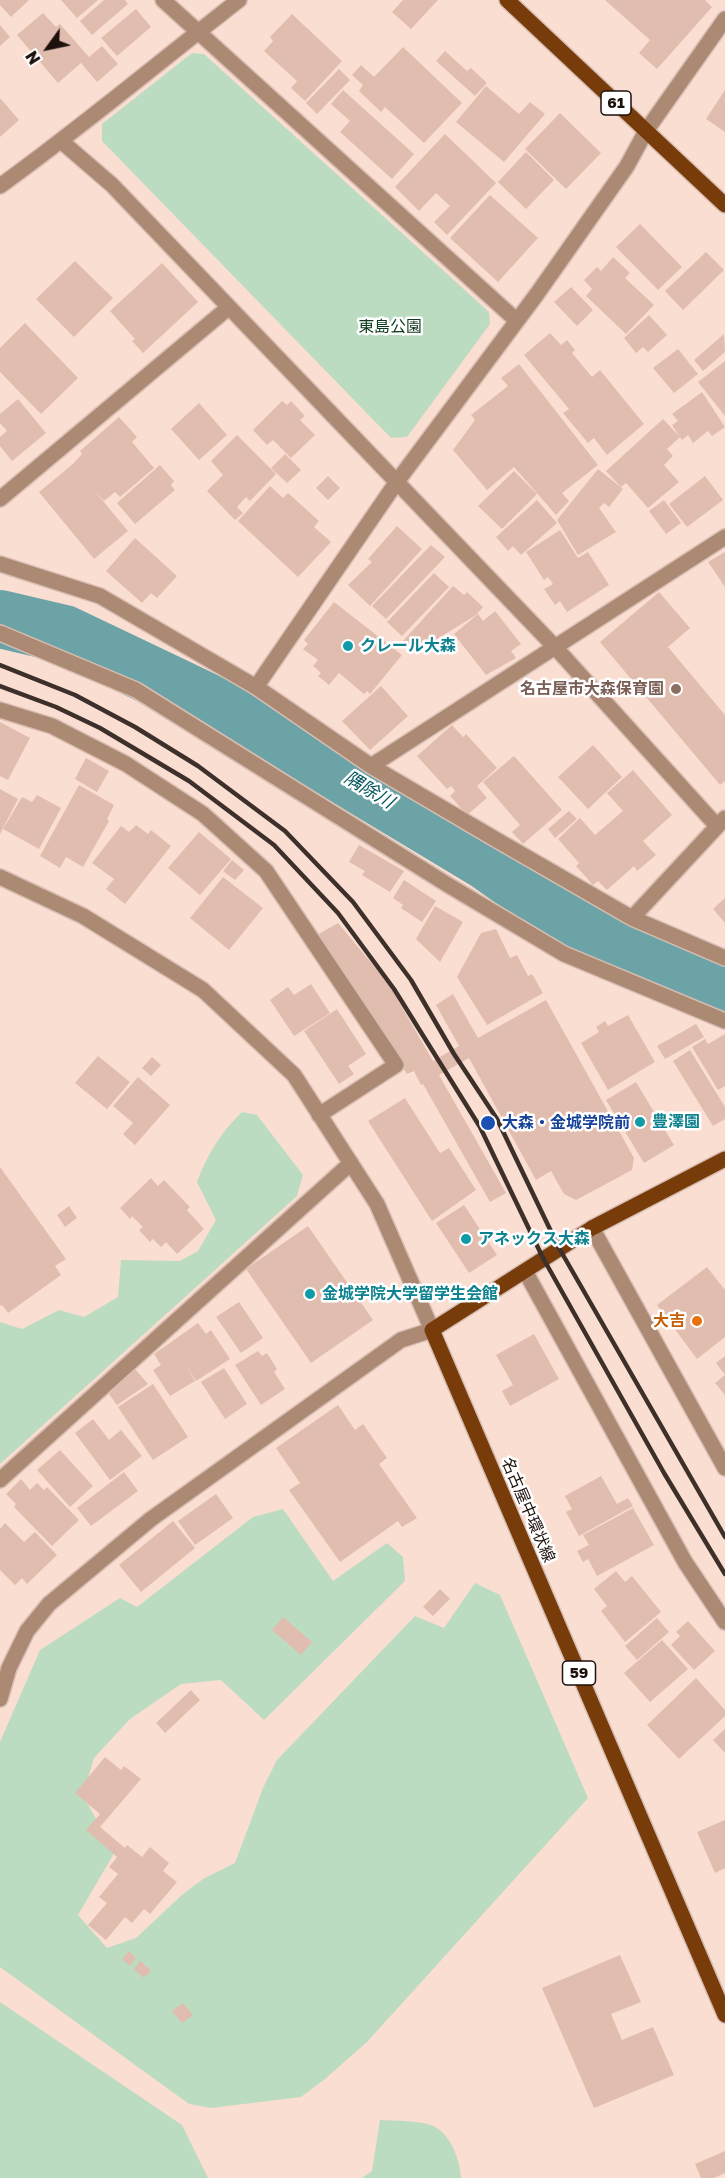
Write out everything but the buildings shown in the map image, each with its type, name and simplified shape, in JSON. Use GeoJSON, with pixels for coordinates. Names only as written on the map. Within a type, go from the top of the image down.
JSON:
{"type":"FeatureCollection","features":[{"type":"Feature","properties":{"kind":"main road","name":"61"},"geometry":{"type":"LineString","coordinates":[[507,0],[725,205]]}},
{"type":"Feature","properties":{"kind":"main road"},"geometry":{"type":"LineString","coordinates":[[432,1330],[592,1228],[725,1159]]}},
{"type":"Feature","properties":{"kind":"main road","name":"名古屋中環状線"},"geometry":{"type":"LineString","coordinates":[[432,1330],[725,2015]]}},
{"type":"Feature","properties":{"kind":"street"},"geometry":{"type":"LineString","coordinates":[[163,0],[516,320]]}},
{"type":"Feature","properties":{"kind":"street"},"geometry":{"type":"LineString","coordinates":[[0,186],[61,141],[239,0]]}},
{"type":"Feature","properties":{"kind":"street"},"geometry":{"type":"LineString","coordinates":[[256,687],[396,483],[537,294],[627,166],[646,131],[725,19]]}},
{"type":"Feature","properties":{"kind":"street"},"geometry":{"type":"LineString","coordinates":[[61,141],[112,185],[721,821],[633,918]]}},
{"type":"Feature","properties":{"kind":"street"},"geometry":{"type":"LineString","coordinates":[[0,499],[228,308]]}},
{"type":"Feature","properties":{"kind":"street"},"geometry":{"type":"LineString","coordinates":[[371,766],[725,537]]}},
{"type":"Feature","properties":{"kind":"street"},"geometry":{"type":"LineString","coordinates":[[0,564],[100,596],[256,687],[371,766],[633,918],[725,958]]}},
{"type":"Feature","properties":{"kind":"street"},"geometry":{"type":"LineString","coordinates":[[0,633],[136,690],[438,879],[564,954],[725,1021]]}},
{"type":"Feature","properties":{"kind":"street"},"geometry":{"type":"LineString","coordinates":[[0,710],[52,726],[126,764],[203,814],[266,871],[396,1065],[319,1115]]}},
{"type":"Feature","properties":{"kind":"street"},"geometry":{"type":"LineString","coordinates":[[0,878],[83,916],[203,990],[294,1075],[377,1204],[432,1330],[401,1340],[151,1519],[49,1604],[27,1631],[9,1668],[0,1699]]}},
{"type":"Feature","properties":{"kind":"street"},"geometry":{"type":"LineString","coordinates":[[0,1480],[351,1163]]}},
{"type":"Feature","properties":{"kind":"street"},"geometry":{"type":"LineString","coordinates":[[592,1228],[725,1468]]}},
{"type":"Feature","properties":{"kind":"street"},"geometry":{"type":"LineString","coordinates":[[525,1271],[686,1562],[725,1622]]}},
{"type":"Feature","properties":{"kind":"green space","name":"東島公園"},"geometry":{"type":"Polygon","coordinates":[[[192,53],[204,54],[489,312],[490,324],[407,437],[391,438],[102,141],[102,124],[192,53]]]}},
{"type":"Feature","properties":{"kind":"green space"},"geometry":{"type":"Polygon","coordinates":[[[242,1112],[257,1115],[303,1175],[297,1196],[0,1464],[0,1322],[22,1329],[59,1310],[84,1317],[118,1297],[121,1260],[180,1261],[198,1251],[216,1220],[197,1182],[215,1144],[242,1112]]]}},
{"type":"Feature","properties":{"kind":"green space"},"geometry":{"type":"Polygon","coordinates":[[[283,1509],[333,1581],[387,1543],[403,1557],[405,1581],[264,1720],[221,1680],[181,1684],[130,1719],[94,1758],[83,1795],[116,1850],[78,1915],[107,1948],[136,1938],[183,1894],[203,1879],[235,1863],[263,1788],[277,1760],[415,1616],[444,1628],[475,1583],[500,1595],[588,1798],[367,2042],[325,2079],[301,2097],[211,2108],[189,2104],[0,1967],[0,1742],[40,1650],[120,1598],[137,1607],[253,1517],[283,1509]]]}},
{"type":"Feature","properties":{"kind":"green space"},"geometry":{"type":"Polygon","coordinates":[[[0,2002],[182,2125],[208,2178],[0,2178],[0,2002]]]}},
{"type":"Feature","properties":{"kind":"green space"},"geometry":{"type":"Polygon","coordinates":[[[380,2120],[417,2122],[437,2128],[454,2150],[461,2178],[362,2178],[372,2171],[380,2120]]]}},
{"type":"Feature","properties":{"kind":"waterway","name":"隅除川"},"geometry":{"type":"LineString","coordinates":[[0,619],[64,634],[280,737],[488,862],[566,917],[725,988]]}},
{"type":"Feature","properties":{"kind":"railway"},"geometry":{"type":"LineString","coordinates":[[0,665],[75,695],[135,727],[198,766],[285,831],[353,902],[411,980],[454,1054],[497,1119],[559,1248],[725,1537]]}},
{"type":"Feature","properties":{"kind":"railway"},"geometry":{"type":"LineString","coordinates":[[0,686],[56,707],[100,728],[189,781],[274,845],[338,913],[394,989],[480,1127],[543,1258],[664,1473],[725,1574]]}},
{"type":"Feature","properties":{"kind":"place","name":"クレール大森"},"geometry":{"type":"Point","coordinates":[348,646]}},
{"type":"Feature","properties":{"kind":"place","name":"名古屋市大森保育園"},"geometry":{"type":"Point","coordinates":[676,689]}},
{"type":"Feature","properties":{"kind":"place","name":"豊澤園"},"geometry":{"type":"Point","coordinates":[640,1122]}},
{"type":"Feature","properties":{"kind":"place","name":"大森・金城学院前"},"geometry":{"type":"Point","coordinates":[488,1123]}},
{"type":"Feature","properties":{"kind":"place","name":"アネックス大森"},"geometry":{"type":"Point","coordinates":[466,1239]}},
{"type":"Feature","properties":{"kind":"place","name":"金城学院大学留学生会館"},"geometry":{"type":"Point","coordinates":[310,1294]}},
{"type":"Feature","properties":{"kind":"place","name":"大吉"},"geometry":{"type":"Point","coordinates":[697,1321]}}]}
